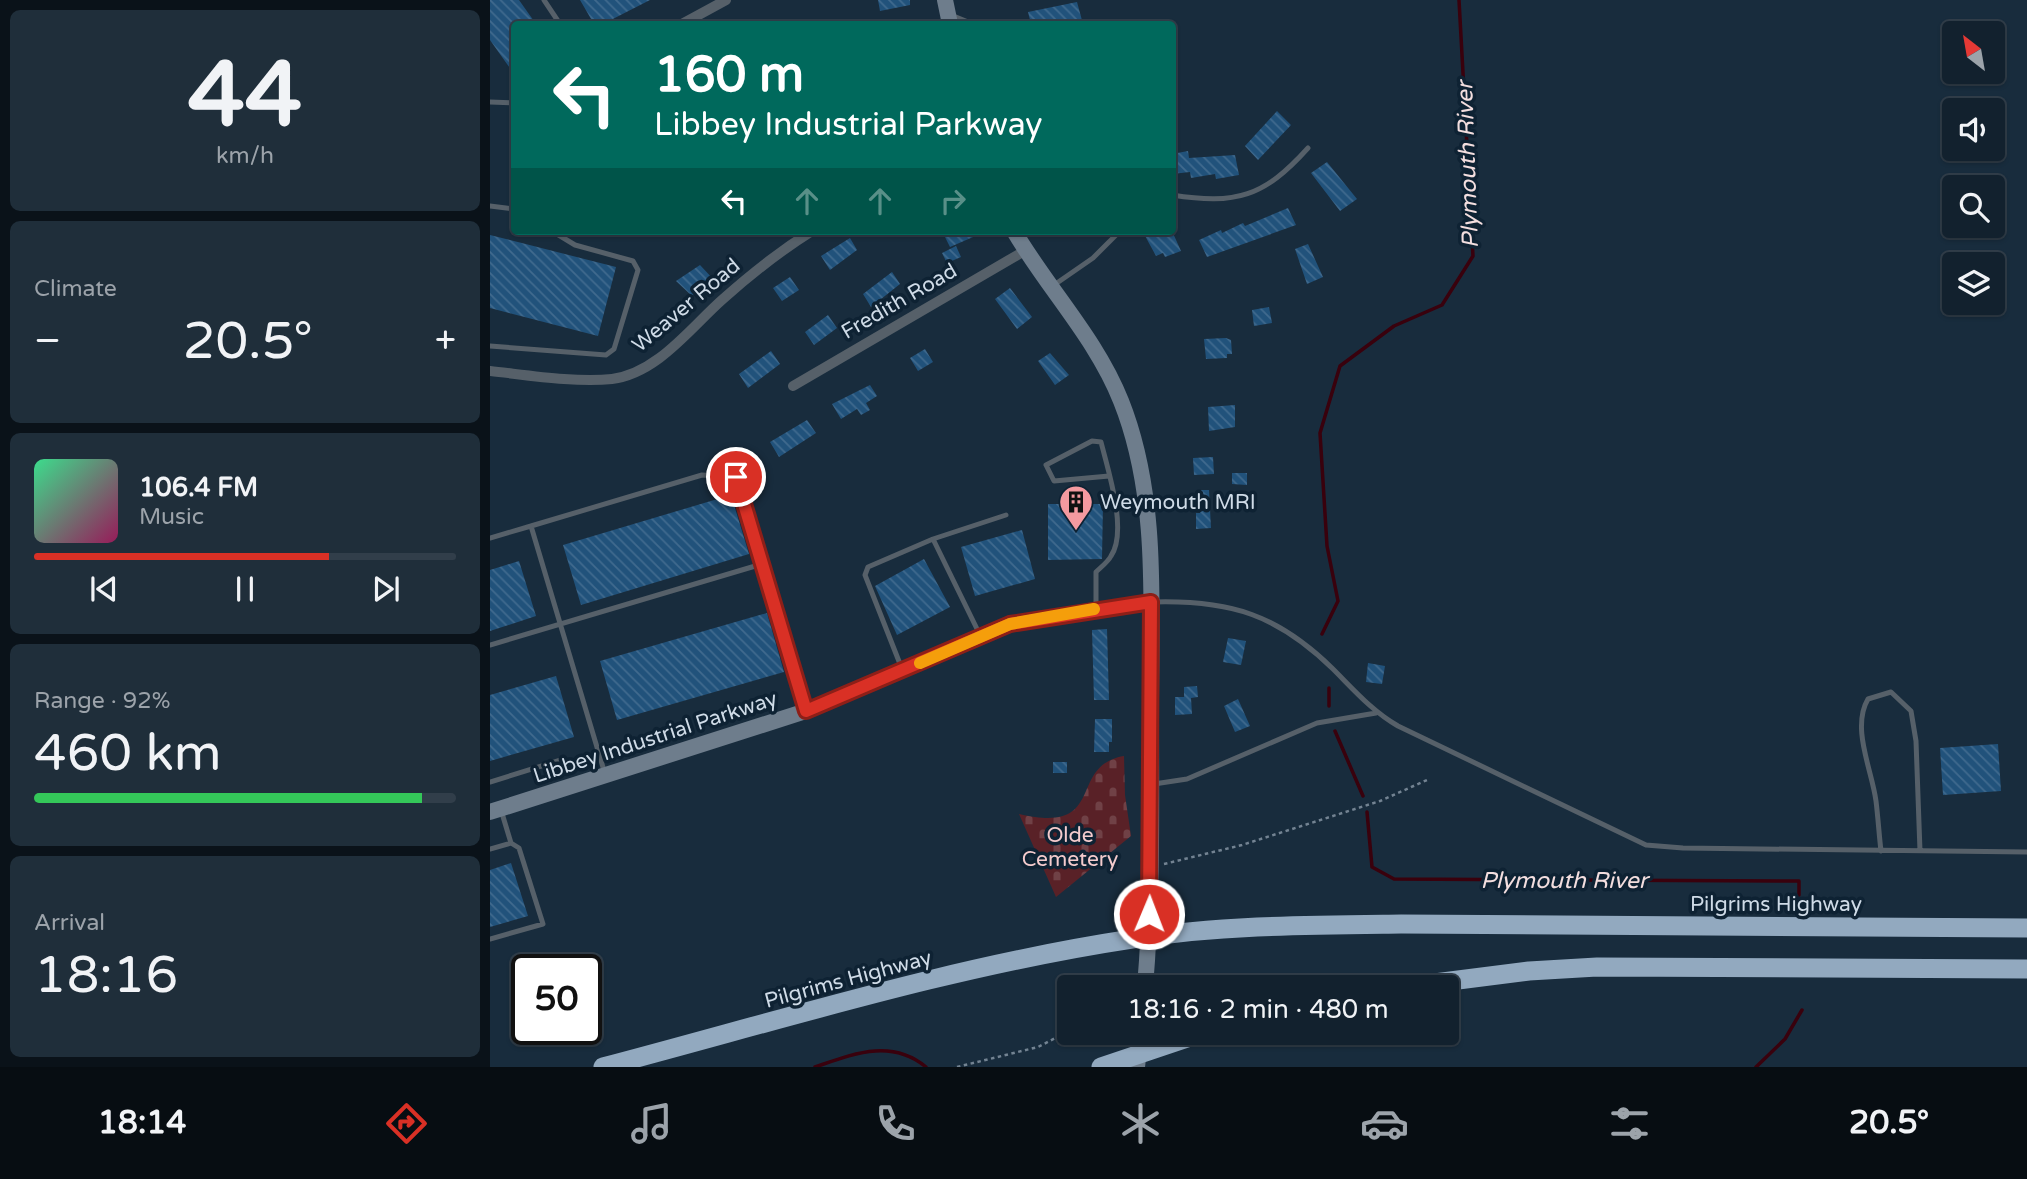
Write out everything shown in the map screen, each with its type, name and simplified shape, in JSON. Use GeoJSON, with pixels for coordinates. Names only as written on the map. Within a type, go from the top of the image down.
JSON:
{"type":"FeatureCollection","features":[{"type":"Feature","properties":{"kind":"highway","name":"Pilgrims Highway"},"geometry":{"type":"LineString","coordinates":[[603,1067],[965,972],[1107,943],[1188,932],[1307,925],[1389,924],[2027,928]]}},
{"type":"Feature","properties":{"kind":"highway"},"geometry":{"type":"LineString","coordinates":[[1459,980],[1529,971],[1597,967],[2027,969]]}},
{"type":"Feature","properties":{"kind":"highway"},"geometry":{"type":"LineString","coordinates":[[1101,1067],[1164,1045]]}},
{"type":"Feature","properties":{"kind":"main road"},"geometry":{"type":"LineString","coordinates":[[1017,235],[1108,371],[1133,436],[1144,486],[1151,602],[1150,864],[1145,975]]}},
{"type":"Feature","properties":{"kind":"main road","name":"Libbey Industrial Parkway"},"geometry":{"type":"LineString","coordinates":[[495,810],[606,777],[806,711],[1010,624],[1096,608],[1151,602]]}},
{"type":"Feature","properties":{"kind":"main road"},"geometry":{"type":"LineString","coordinates":[[1137,1067],[1140,1045]]}},
{"type":"Feature","properties":{"kind":"street"},"geometry":{"type":"LineString","coordinates":[[688,21],[726,0]]}},
{"type":"Feature","properties":{"kind":"street","name":"Weaver Road"},"geometry":{"type":"LineString","coordinates":[[490,371],[594,380],[625,376],[649,365],[747,278],[806,235]]}},
{"type":"Feature","properties":{"kind":"street","name":"Fredith Road"},"geometry":{"type":"LineString","coordinates":[[793,386],[1026,250]]}},
{"type":"Feature","properties":{"kind":"lane"},"geometry":{"type":"LineString","coordinates":[[544,0],[558,21]]}},
{"type":"Feature","properties":{"kind":"lane"},"geometry":{"type":"LineString","coordinates":[[948,13],[967,21]]}},
{"type":"Feature","properties":{"kind":"lane"},"geometry":{"type":"LineString","coordinates":[[490,102],[511,103]]}},
{"type":"Feature","properties":{"kind":"lane"},"geometry":{"type":"LineString","coordinates":[[1176,196],[1209,201],[1233,200],[1256,192],[1275,181],[1308,148]]}},
{"type":"Feature","properties":{"kind":"lane"},"geometry":{"type":"LineString","coordinates":[[490,206],[511,209]]}},
{"type":"Feature","properties":{"kind":"lane"},"geometry":{"type":"LineString","coordinates":[[490,346],[606,355],[614,349],[638,270],[633,261],[575,245],[559,235]]}},
{"type":"Feature","properties":{"kind":"lane"},"geometry":{"type":"LineString","coordinates":[[1051,286],[1093,258],[1116,235]]}},
{"type":"Feature","properties":{"kind":"lane"},"geometry":{"type":"LineString","coordinates":[[1096,608],[1096,572],[1112,555],[1118,538],[1109,476],[1098,440],[1046,465],[1055,481],[1109,476]]}},
{"type":"Feature","properties":{"kind":"lane"},"geometry":{"type":"LineString","coordinates":[[490,538],[702,475],[736,477],[806,711]]}},
{"type":"Feature","properties":{"kind":"lane"},"geometry":{"type":"LineString","coordinates":[[903,670],[864,575],[868,567],[933,539],[1006,515]]}},
{"type":"Feature","properties":{"kind":"lane"},"geometry":{"type":"LineString","coordinates":[[531,526],[606,777]]}},
{"type":"Feature","properties":{"kind":"lane"},"geometry":{"type":"LineString","coordinates":[[933,539],[980,635]]}},
{"type":"Feature","properties":{"kind":"lane"},"geometry":{"type":"LineString","coordinates":[[490,645],[762,564]]}},
{"type":"Feature","properties":{"kind":"lane"},"geometry":{"type":"LineString","coordinates":[[1151,602],[1211,603],[1264,617],[1306,644],[1376,713],[1646,845],[1684,848],[2027,852]]}},
{"type":"Feature","properties":{"kind":"lane"},"geometry":{"type":"LineString","coordinates":[[1881,850],[1875,799],[1861,729],[1862,709],[1868,699],[1891,692],[1902,699],[1911,711],[1917,764],[1920,851]]}},
{"type":"Feature","properties":{"kind":"lane"},"geometry":{"type":"LineString","coordinates":[[1151,784],[1187,779],[1317,723],[1376,713]]}},
{"type":"Feature","properties":{"kind":"lane"},"geometry":{"type":"LineString","coordinates":[[490,782],[564,759]]}},
{"type":"Feature","properties":{"kind":"lane"},"geometry":{"type":"LineString","coordinates":[[490,939],[543,924],[519,848],[511,843],[495,810]]}},
{"type":"Feature","properties":{"kind":"lane"},"geometry":{"type":"LineString","coordinates":[[490,849],[511,843]]}},
{"type":"Feature","properties":{"kind":"path"},"geometry":{"type":"LineString","coordinates":[[1150,864],[1177,862],[1242,845],[1380,802],[1427,780]]}},
{"type":"Feature","properties":{"kind":"path"},"geometry":{"type":"LineString","coordinates":[[957,1067],[1038,1047],[1057,1037]]}},
{"type":"Feature","properties":{"kind":"green space","name":"Olde Cemetery"},"geometry":{"type":"Polygon","coordinates":[[[1124,756],[1125,795],[1131,836],[1056,897],[1019,814],[1047,818],[1065,815],[1076,808],[1084,797],[1096,772],[1107,762],[1124,756]]]}},
{"type":"Feature","properties":{"kind":"building"},"geometry":{"type":"Polygon","coordinates":[[[490,0],[519,0],[534,21],[511,21],[511,70],[490,40],[490,0]]]}},
{"type":"Feature","properties":{"kind":"building"},"geometry":{"type":"Polygon","coordinates":[[[580,0],[650,0],[609,21],[592,21],[580,0]]]}},
{"type":"Feature","properties":{"kind":"building"},"geometry":{"type":"Polygon","coordinates":[[[878,0],[910,0],[910,5],[880,11],[878,0]]]}},
{"type":"Feature","properties":{"kind":"building"},"geometry":{"type":"Polygon","coordinates":[[[1077,2],[1082,21],[1030,21],[1028,12],[1077,2]]]}},
{"type":"Feature","properties":{"kind":"building"},"geometry":{"type":"Polygon","coordinates":[[[1277,111],[1291,125],[1258,160],[1245,146],[1277,111]]]}},
{"type":"Feature","properties":{"kind":"building"},"geometry":{"type":"Polygon","coordinates":[[[1188,151],[1189,158],[1235,155],[1239,175],[1216,179],[1215,174],[1191,178],[1190,172],[1176,174],[1176,153],[1188,151]]]}},
{"type":"Feature","properties":{"kind":"building"},"geometry":{"type":"Polygon","coordinates":[[[1327,162],[1357,199],[1340,211],[1311,173],[1327,162]]]}},
{"type":"Feature","properties":{"kind":"building"},"geometry":{"type":"Polygon","coordinates":[[[1288,208],[1296,225],[1207,257],[1199,240],[1243,223],[1245,226],[1288,208]]]}},
{"type":"Feature","properties":{"kind":"building"},"geometry":{"type":"Polygon","coordinates":[[[490,235],[616,267],[598,336],[490,308],[490,235]]]}},
{"type":"Feature","properties":{"kind":"building"},"geometry":{"type":"Polygon","coordinates":[[[944,235],[978,235],[950,247],[944,235]]]}},
{"type":"Feature","properties":{"kind":"building"},"geometry":{"type":"Polygon","coordinates":[[[1145,235],[1174,235],[1181,251],[1165,257],[1163,253],[1156,256],[1145,235]]]}},
{"type":"Feature","properties":{"kind":"building"},"geometry":{"type":"Polygon","coordinates":[[[850,238],[857,250],[830,270],[821,256],[850,238]]]}},
{"type":"Feature","properties":{"kind":"building"},"geometry":{"type":"Polygon","coordinates":[[[1308,244],[1323,277],[1307,284],[1295,249],[1308,244]]]}},
{"type":"Feature","properties":{"kind":"building"},"geometry":{"type":"Polygon","coordinates":[[[956,246],[961,257],[947,263],[942,253],[956,246]]]}},
{"type":"Feature","properties":{"kind":"building"},"geometry":{"type":"Polygon","coordinates":[[[700,265],[714,280],[692,296],[676,281],[700,265]]]}},
{"type":"Feature","properties":{"kind":"building"},"geometry":{"type":"Polygon","coordinates":[[[892,272],[900,284],[871,307],[863,294],[892,272]]]}},
{"type":"Feature","properties":{"kind":"building"},"geometry":{"type":"Polygon","coordinates":[[[790,277],[799,290],[782,301],[773,288],[790,277]]]}},
{"type":"Feature","properties":{"kind":"building"},"geometry":{"type":"Polygon","coordinates":[[[1010,288],[1032,317],[1017,329],[995,299],[1010,288]]]}},
{"type":"Feature","properties":{"kind":"building"},"geometry":{"type":"Polygon","coordinates":[[[1269,307],[1272,323],[1254,326],[1252,310],[1269,307]]]}},
{"type":"Feature","properties":{"kind":"building"},"geometry":{"type":"Polygon","coordinates":[[[828,315],[837,328],[814,345],[805,332],[828,315]]]}},
{"type":"Feature","properties":{"kind":"building"},"geometry":{"type":"Polygon","coordinates":[[[1204,339],[1231,340],[1232,354],[1227,354],[1227,358],[1206,359],[1204,339]]]}},
{"type":"Feature","properties":{"kind":"building"},"geometry":{"type":"Polygon","coordinates":[[[925,349],[933,362],[918,371],[910,358],[925,349]]]}},
{"type":"Feature","properties":{"kind":"building"},"geometry":{"type":"Polygon","coordinates":[[[771,351],[780,364],[748,388],[739,374],[771,351]]]}},
{"type":"Feature","properties":{"kind":"building"},"geometry":{"type":"Polygon","coordinates":[[[1050,353],[1069,375],[1055,385],[1038,361],[1050,353]]]}},
{"type":"Feature","properties":{"kind":"building"},"geometry":{"type":"Polygon","coordinates":[[[870,385],[877,396],[866,403],[870,410],[861,415],[857,409],[841,419],[832,404],[870,385]]]}},
{"type":"Feature","properties":{"kind":"building"},"geometry":{"type":"Polygon","coordinates":[[[1235,405],[1235,427],[1209,431],[1208,407],[1235,405]]]}},
{"type":"Feature","properties":{"kind":"building"},"geometry":{"type":"Polygon","coordinates":[[[807,420],[816,433],[779,457],[770,442],[807,420]]]}},
{"type":"Feature","properties":{"kind":"building"},"geometry":{"type":"Polygon","coordinates":[[[1213,457],[1214,474],[1194,475],[1193,458],[1213,457]]]}},
{"type":"Feature","properties":{"kind":"building"},"geometry":{"type":"Polygon","coordinates":[[[1232,473],[1247,473],[1247,485],[1232,484],[1232,473]]]}},
{"type":"Feature","properties":{"kind":"building"},"geometry":{"type":"Polygon","coordinates":[[[1200,490],[1209,490],[1211,528],[1196,529],[1196,513],[1200,513],[1200,490]]]}},
{"type":"Feature","properties":{"kind":"building"},"geometry":{"type":"Polygon","coordinates":[[[731,495],[749,554],[581,605],[563,545],[731,495]]]}},
{"type":"Feature","properties":{"kind":"building","name":"Weymouth MRI"},"geometry":{"type":"Polygon","coordinates":[[[1048,504],[1103,504],[1102,559],[1048,560],[1048,504]]]}},
{"type":"Feature","properties":{"kind":"building"},"geometry":{"type":"Polygon","coordinates":[[[1022,530],[1035,579],[975,596],[961,547],[1022,530]]]}},
{"type":"Feature","properties":{"kind":"building"},"geometry":{"type":"Polygon","coordinates":[[[924,559],[950,607],[897,635],[875,586],[924,559]]]}},
{"type":"Feature","properties":{"kind":"building"},"geometry":{"type":"Polygon","coordinates":[[[519,561],[536,616],[490,631],[490,570],[519,561]]]}},
{"type":"Feature","properties":{"kind":"building"},"geometry":{"type":"Polygon","coordinates":[[[767,613],[784,672],[617,720],[600,661],[767,613]]]}},
{"type":"Feature","properties":{"kind":"building"},"geometry":{"type":"Polygon","coordinates":[[[1107,629],[1109,700],[1094,700],[1092,630],[1107,629]]]}},
{"type":"Feature","properties":{"kind":"building"},"geometry":{"type":"Polygon","coordinates":[[[1228,638],[1246,641],[1241,665],[1223,662],[1228,638]]]}},
{"type":"Feature","properties":{"kind":"building"},"geometry":{"type":"Polygon","coordinates":[[[1368,663],[1385,666],[1382,684],[1366,682],[1368,663]]]}},
{"type":"Feature","properties":{"kind":"building"},"geometry":{"type":"Polygon","coordinates":[[[556,676],[574,737],[490,761],[490,695],[556,676]]]}},
{"type":"Feature","properties":{"kind":"building"},"geometry":{"type":"Polygon","coordinates":[[[1197,686],[1198,697],[1191,698],[1192,714],[1175,715],[1175,697],[1184,697],[1184,687],[1197,686]]]}},
{"type":"Feature","properties":{"kind":"building"},"geometry":{"type":"Polygon","coordinates":[[[1238,699],[1250,726],[1235,732],[1224,706],[1238,699]]]}},
{"type":"Feature","properties":{"kind":"building"},"geometry":{"type":"Polygon","coordinates":[[[1095,719],[1112,719],[1109,752],[1094,752],[1095,719]]]}},
{"type":"Feature","properties":{"kind":"building"},"geometry":{"type":"Polygon","coordinates":[[[1998,744],[2001,791],[1943,795],[1940,748],[1998,744]]]}},
{"type":"Feature","properties":{"kind":"building"},"geometry":{"type":"Polygon","coordinates":[[[1053,762],[1067,762],[1067,773],[1053,773],[1053,762]]]}},
{"type":"Feature","properties":{"kind":"building"},"geometry":{"type":"Polygon","coordinates":[[[511,863],[528,916],[490,927],[490,870],[511,863]]]}},
{"type":"Feature","properties":{"kind":"waterway","name":"Plymouth River"},"geometry":{"type":"LineString","coordinates":[[1322,634],[1338,601],[1327,546],[1320,433],[1340,366],[1394,326],[1442,305],[1473,256],[1459,0]]}},
{"type":"Feature","properties":{"kind":"waterway","name":"Plymouth River"},"geometry":{"type":"LineString","coordinates":[[1329,688],[1329,706]]}},
{"type":"Feature","properties":{"kind":"waterway","name":"Plymouth River"},"geometry":{"type":"LineString","coordinates":[[1335,731],[1363,796]]}},
{"type":"Feature","properties":{"kind":"waterway","name":"Plymouth River"},"geometry":{"type":"LineString","coordinates":[[1367,812],[1372,867],[1394,879],[1799,881],[1799,895]]}},
{"type":"Feature","properties":{"kind":"waterway","name":"Plymouth River"},"geometry":{"type":"LineString","coordinates":[[1756,1067],[1785,1039],[1802,1010]]}},
{"type":"Feature","properties":{"kind":"waterway"},"geometry":{"type":"LineString","coordinates":[[815,1067],[872,1051],[899,1053],[926,1067]]}},
{"type":"Feature","properties":{"kind":"slow traffic"},"geometry":{"type":"LineString","coordinates":[[920,663],[1010,624],[1094,609]]}},
{"type":"Feature","properties":{"kind":"place","name":"Weymouth MRI"},"geometry":{"type":"Point","coordinates":[1076,532]}},
{"type":"Feature","properties":{"kind":"route"},"geometry":{"type":"LineString","coordinates":[[736,477],[806,711],[1010,624],[1060,614],[1151,602],[1149,914]]}}]}
